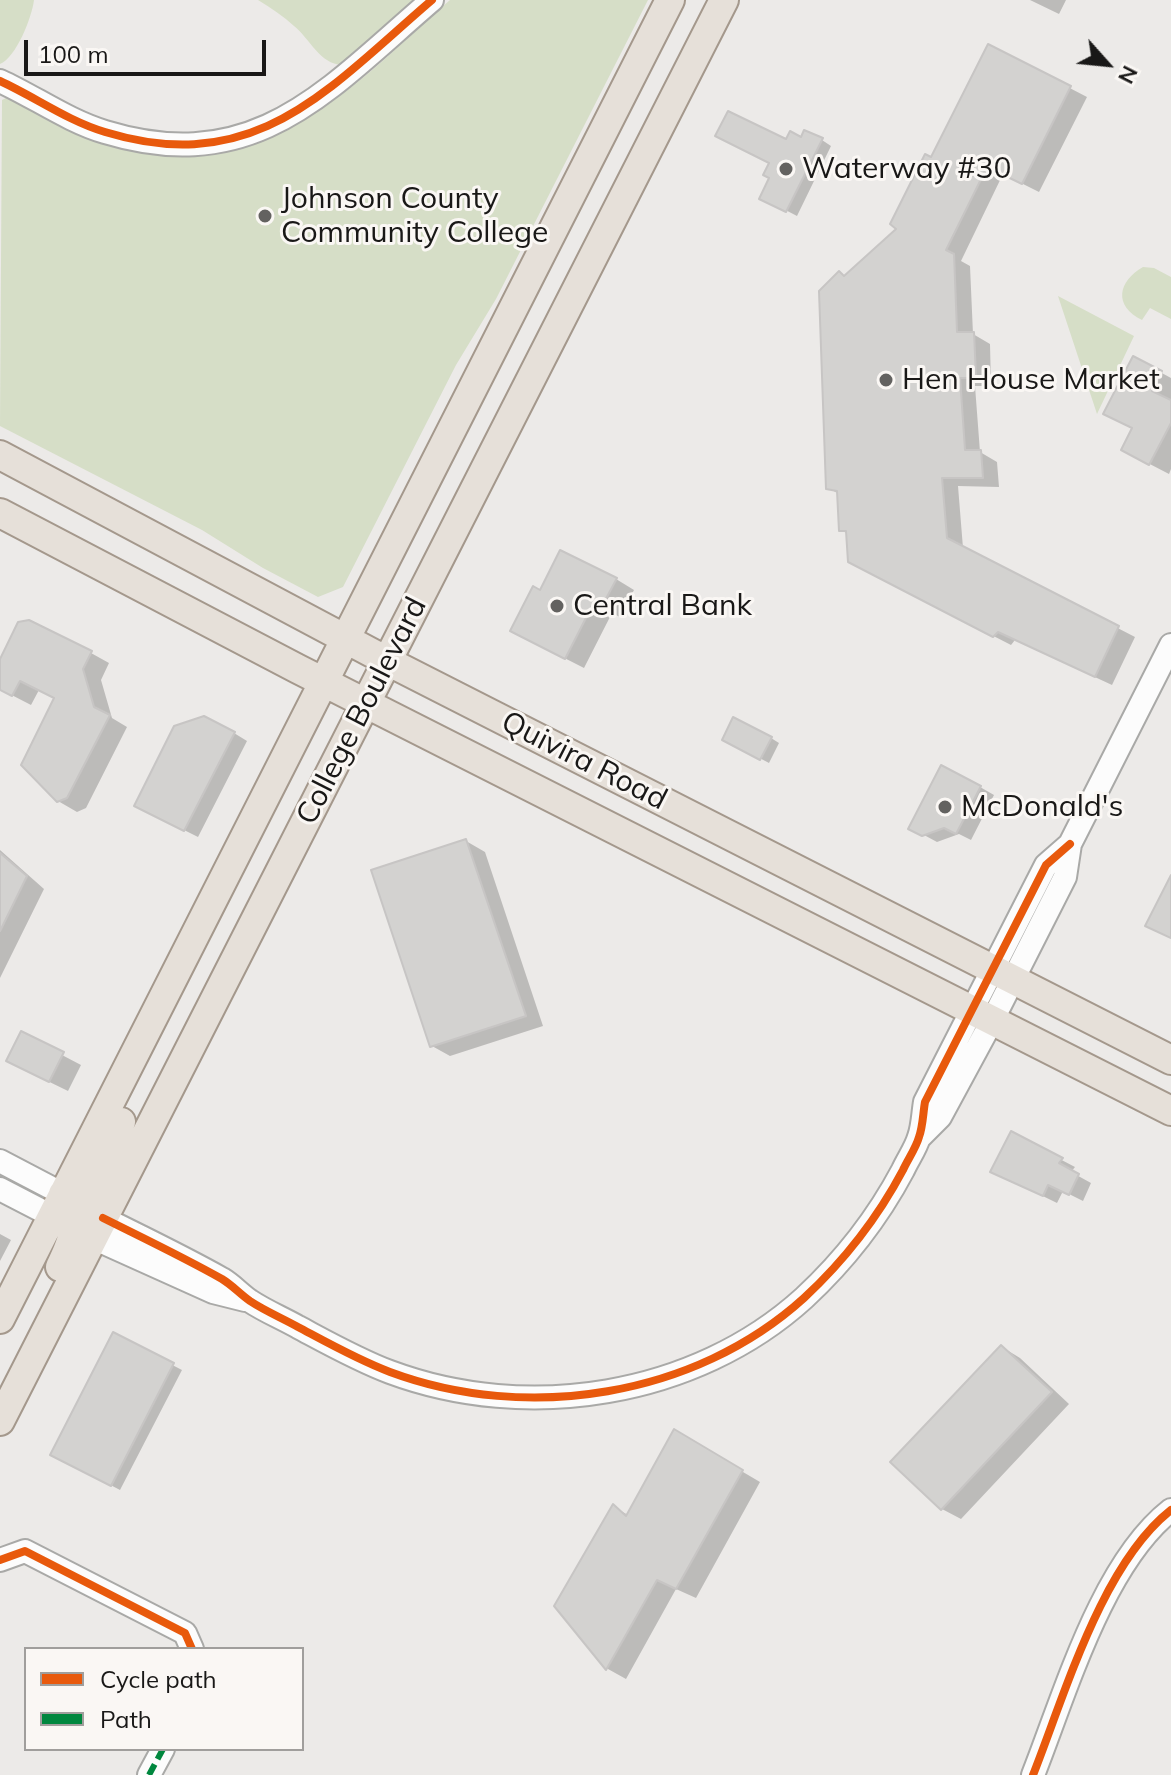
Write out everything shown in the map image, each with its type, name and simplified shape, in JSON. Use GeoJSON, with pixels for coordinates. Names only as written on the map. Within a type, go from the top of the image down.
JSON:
{"type":"FeatureCollection","features":[{"type":"Feature","properties":{"kind":"main road","name":"College Boulevard"},"geometry":{"type":"LineString","coordinates":[[0,1319],[670,0]]}},
{"type":"Feature","properties":{"kind":"main road","name":"College Boulevard"},"geometry":{"type":"LineString","coordinates":[[6,1410],[724,0]]}},
{"type":"Feature","properties":{"kind":"main road","name":"Quivira Road"},"geometry":{"type":"LineString","coordinates":[[0,455],[389,662],[1171,1060]]}},
{"type":"Feature","properties":{"kind":"main road","name":"Quivira Road"},"geometry":{"type":"LineString","coordinates":[[0,513],[325,683],[1171,1111]]}},
{"type":"Feature","properties":{"kind":"main road"},"geometry":{"type":"LineString","coordinates":[[98,1228],[89,1212],[93,1181],[150,1062],[146,1032]]}},
{"type":"Feature","properties":{"kind":"main road"},"geometry":{"type":"LineString","coordinates":[[6,1410],[7,1371],[74,1239],[74,1216],[58,1205]]}},
{"type":"Feature","properties":{"kind":"street"},"geometry":{"type":"LineString","coordinates":[[0,81],[102,131],[137,140],[211,143],[262,129],[299,111],[432,0]]}},
{"type":"Feature","properties":{"kind":"street"},"geometry":{"type":"LineString","coordinates":[[98,1228],[213,1292],[250,1301],[377,1366],[437,1387],[484,1395],[536,1398],[578,1396],[627,1388],[662,1378],[714,1357],[758,1333],[830,1274],[887,1201],[919,1138],[925,1102],[1065,877],[1070,844],[1171,645]]}},
{"type":"Feature","properties":{"kind":"street"},"geometry":{"type":"LineString","coordinates":[[0,1161],[58,1205]]}},
{"type":"Feature","properties":{"kind":"street"},"geometry":{"type":"LineString","coordinates":[[0,1189],[58,1205]]}},
{"type":"Feature","properties":{"kind":"street"},"geometry":{"type":"LineString","coordinates":[[1033,1775],[1100,1611],[1137,1544],[1171,1510]]}},
{"type":"Feature","properties":{"kind":"street"},"geometry":{"type":"LineString","coordinates":[[0,1560],[25,1551],[185,1633],[191,1647]]}},
{"type":"Feature","properties":{"kind":"street"},"geometry":{"type":"LineString","coordinates":[[149,1775],[162,1751]]}},
{"type":"Feature","properties":{"kind":"green space"},"geometry":{"type":"Polygon","coordinates":[[[0,0],[34,0],[27,26],[17,46],[0,64],[0,0]]]}},
{"type":"Feature","properties":{"kind":"green space"},"geometry":{"type":"Polygon","coordinates":[[[258,0],[420,0],[342,65],[321,56],[294,26],[258,0]]]}},
{"type":"Feature","properties":{"kind":"green space","name":"Johnson County Community College"},"geometry":{"type":"Polygon","coordinates":[[[450,0],[648,0],[496,299],[456,365],[343,587],[318,597],[202,530],[0,426],[2,100],[10,96],[52,118],[51,121],[55,123],[215,151],[251,143],[284,130],[343,94],[450,0]]]}},
{"type":"Feature","properties":{"kind":"green space"},"geometry":{"type":"Polygon","coordinates":[[[1143,267],[1154,268],[1171,277],[1171,319],[1150,308],[1142,320],[1126,308],[1122,294],[1124,286],[1143,267]]]}},
{"type":"Feature","properties":{"kind":"green space"},"geometry":{"type":"Polygon","coordinates":[[[1058,296],[1134,336],[1097,414],[1058,296]]]}},
{"type":"Feature","properties":{"kind":"building"},"geometry":{"type":"Polygon","coordinates":[[[988,44],[1071,86],[1022,184],[987,167],[946,250],[954,254],[957,332],[974,332],[976,378],[960,378],[965,450],[981,450],[983,478],[942,478],[947,538],[1119,626],[1095,677],[998,632],[993,637],[848,562],[846,531],[839,531],[837,491],[826,489],[819,291],[839,271],[844,276],[896,229],[890,224],[925,154],[931,157],[988,44]]]}},
{"type":"Feature","properties":{"kind":"building","name":"Waterway #30"},"geometry":{"type":"Polygon","coordinates":[[[728,111],[786,139],[790,131],[801,137],[804,130],[823,138],[786,212],[759,199],[769,178],[763,175],[769,163],[715,136],[728,111]]]}},
{"type":"Feature","properties":{"kind":"building"},"geometry":{"type":"Polygon","coordinates":[[[1133,356],[1162,371],[1152,391],[1171,400],[1171,423],[1149,465],[1121,450],[1132,428],[1103,414],[1133,356]]]}},
{"type":"Feature","properties":{"kind":"building","name":"Central Bank"},"geometry":{"type":"Polygon","coordinates":[[[560,550],[617,578],[601,608],[593,604],[565,659],[510,631],[533,586],[540,590],[560,550]]]}},
{"type":"Feature","properties":{"kind":"building"},"geometry":{"type":"Polygon","coordinates":[[[29,620],[92,651],[83,669],[94,707],[110,715],[67,798],[57,802],[21,765],[54,698],[20,681],[12,696],[0,690],[0,659],[18,622],[29,620]]]}},
{"type":"Feature","properties":{"kind":"building"},"geometry":{"type":"Polygon","coordinates":[[[204,716],[235,732],[184,831],[134,806],[174,726],[204,716]]]}},
{"type":"Feature","properties":{"kind":"building"},"geometry":{"type":"Polygon","coordinates":[[[733,717],[772,737],[760,760],[722,740],[733,717]]]}},
{"type":"Feature","properties":{"kind":"building","name":"McDonald's"},"geometry":{"type":"Polygon","coordinates":[[[941,765],[981,786],[956,834],[944,828],[922,836],[908,829],[941,765]]]}},
{"type":"Feature","properties":{"kind":"building"},"geometry":{"type":"Polygon","coordinates":[[[466,839],[526,1016],[430,1047],[371,870],[466,839]]]}},
{"type":"Feature","properties":{"kind":"building"},"geometry":{"type":"Polygon","coordinates":[[[0,853],[27,876],[0,931],[0,853]]]}},
{"type":"Feature","properties":{"kind":"building"},"geometry":{"type":"Polygon","coordinates":[[[1171,875],[1171,938],[1145,926],[1171,875]]]}},
{"type":"Feature","properties":{"kind":"building"},"geometry":{"type":"Polygon","coordinates":[[[21,1031],[64,1052],[49,1082],[6,1061],[21,1031]]]}},
{"type":"Feature","properties":{"kind":"building"},"geometry":{"type":"Polygon","coordinates":[[[1011,1131],[1063,1158],[1059,1163],[1079,1174],[1069,1195],[1048,1185],[1043,1196],[990,1172],[1011,1131]]]}},
{"type":"Feature","properties":{"kind":"building"},"geometry":{"type":"Polygon","coordinates":[[[113,1332],[174,1363],[111,1486],[50,1455],[113,1332]]]}},
{"type":"Feature","properties":{"kind":"building"},"geometry":{"type":"Polygon","coordinates":[[[1001,1345],[1052,1392],[941,1510],[890,1462],[1001,1345]]]}},
{"type":"Feature","properties":{"kind":"building"},"geometry":{"type":"Polygon","coordinates":[[[674,1429],[743,1470],[676,1589],[657,1580],[606,1670],[554,1606],[613,1504],[626,1516],[674,1429]]]}},
{"type":"Feature","properties":{"kind":"marked path"},"geometry":{"type":"LineString","coordinates":[[149,1775],[162,1751]]}},
{"type":"Feature","properties":{"kind":"cycle path"},"geometry":{"type":"LineString","coordinates":[[0,81],[78,122],[105,132],[158,143],[205,143],[247,134],[286,117],[358,65],[432,0]]}},
{"type":"Feature","properties":{"kind":"cycle path"},"geometry":{"type":"LineString","coordinates":[[103,1218],[222,1279],[256,1305],[343,1351],[390,1372],[443,1388],[497,1396],[552,1397],[608,1391],[661,1378],[713,1358],[761,1332],[804,1298],[833,1269],[882,1205],[918,1141],[925,1102],[1046,865],[1070,844]]}},
{"type":"Feature","properties":{"kind":"cycle path"},"geometry":{"type":"LineString","coordinates":[[1033,1775],[1105,1596],[1147,1534],[1171,1510]]}},
{"type":"Feature","properties":{"kind":"cycle path"},"geometry":{"type":"LineString","coordinates":[[0,1560],[25,1551],[185,1633],[191,1647]]}},
{"type":"Feature","properties":{"kind":"place","name":"Waterway #30"},"geometry":{"type":"Point","coordinates":[786,169]}},
{"type":"Feature","properties":{"kind":"place","name":"Johnson County Community College"},"geometry":{"type":"Point","coordinates":[265,216]}},
{"type":"Feature","properties":{"kind":"place","name":"Hen House Market"},"geometry":{"type":"Point","coordinates":[886,380]}},
{"type":"Feature","properties":{"kind":"place","name":"Central Bank"},"geometry":{"type":"Point","coordinates":[557,606]}},
{"type":"Feature","properties":{"kind":"place","name":"McDonald's"},"geometry":{"type":"Point","coordinates":[945,807]}}]}
